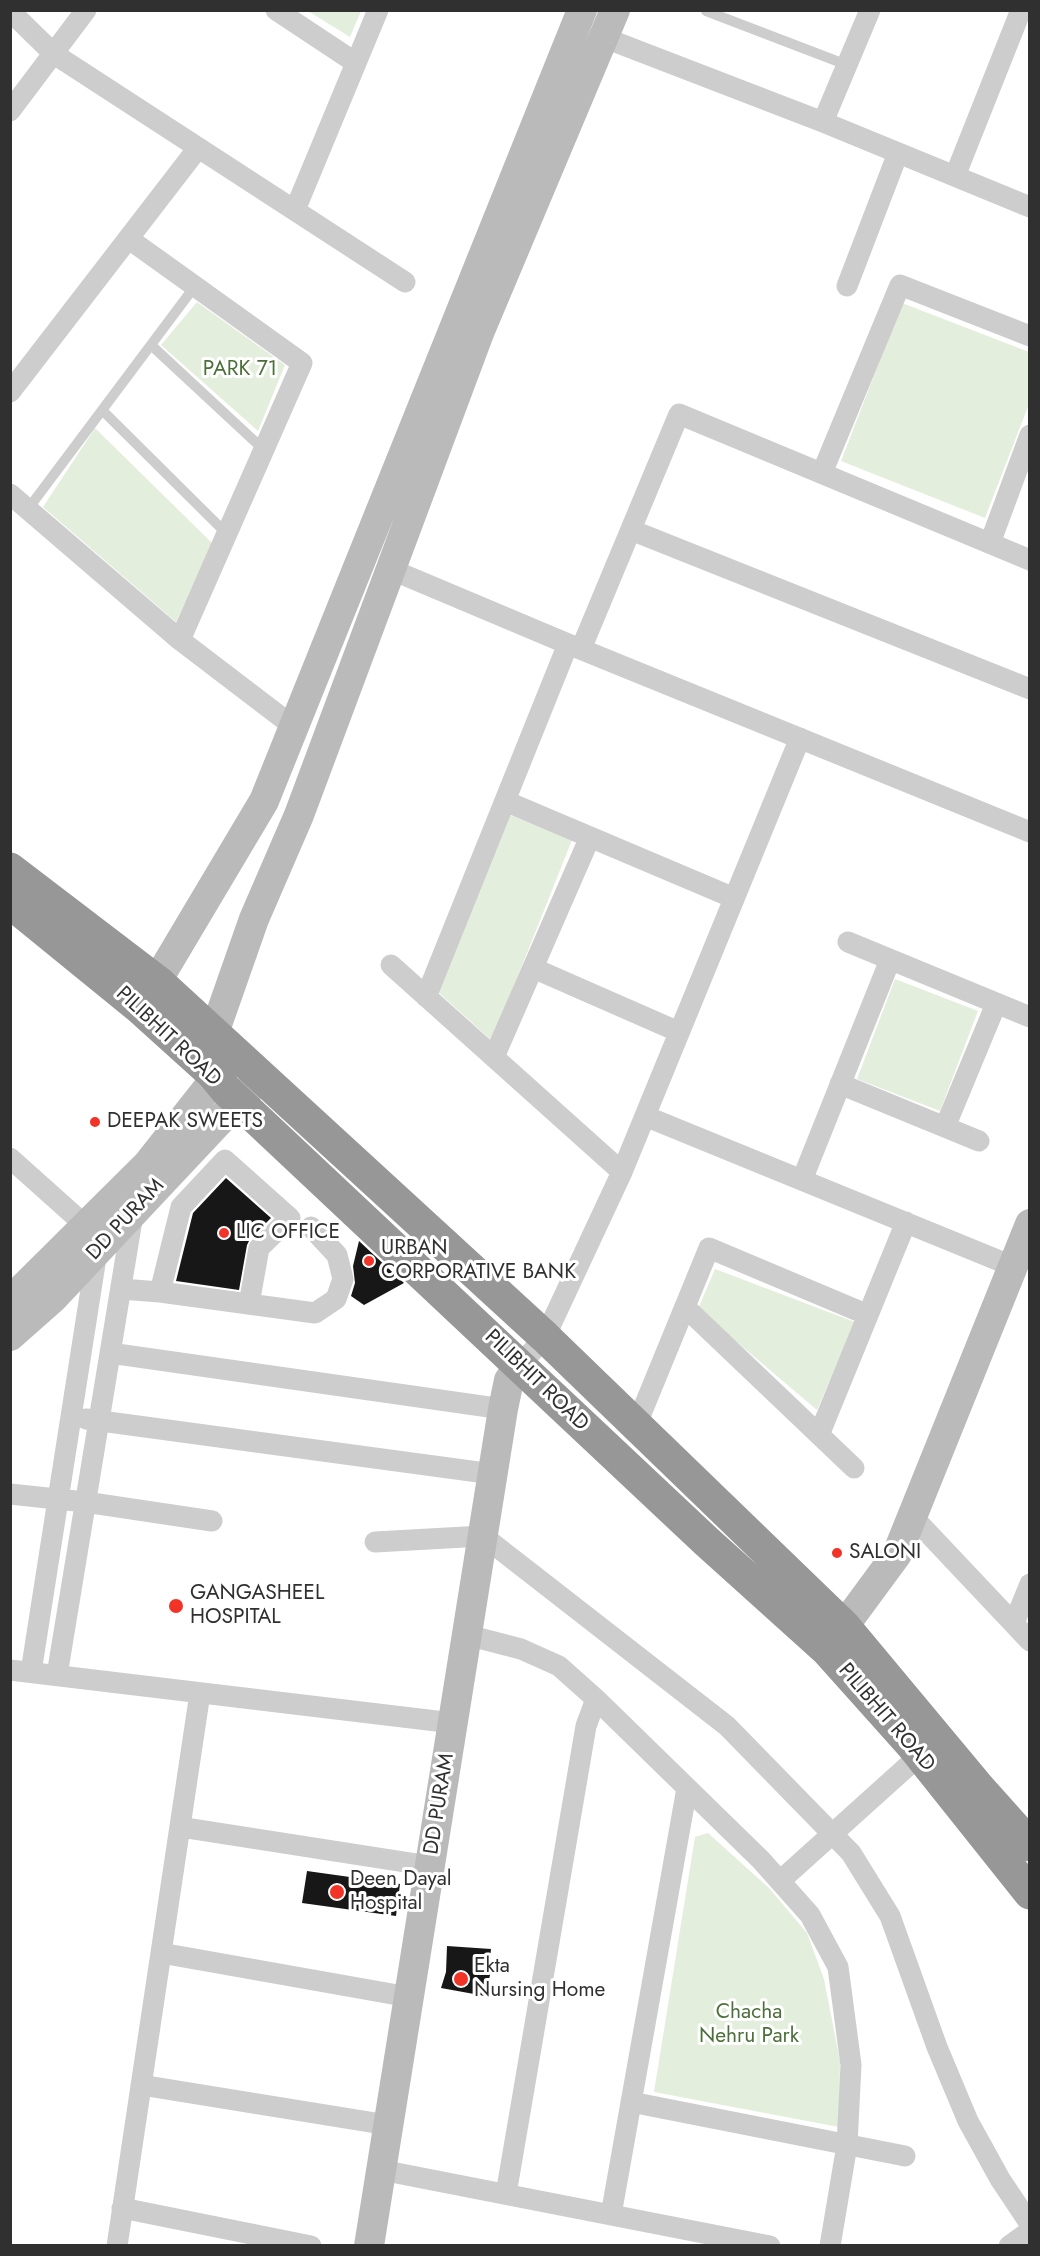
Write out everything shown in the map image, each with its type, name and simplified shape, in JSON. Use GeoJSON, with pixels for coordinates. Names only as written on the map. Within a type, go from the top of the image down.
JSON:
{"type":"FeatureCollection","features":[{"type":"Feature","properties":{"kind":"highway"},"geometry":{"type":"LineString","coordinates":[[10,869],[158,982],[219,1064],[261,1077],[545,1337],[636,1426],[979,1788],[1029,1845]]}},
{"type":"Feature","properties":{"kind":"highway","name":"PILIBHIT ROAD"},"geometry":{"type":"LineString","coordinates":[[10,902],[140,1008],[219,1064],[520,1365],[706,1541],[836,1638],[920,1755],[1029,1893]]}},
{"type":"Feature","properties":{"kind":"street"},"geometry":{"type":"LineString","coordinates":[[10,111],[86,10]]}},
{"type":"Feature","properties":{"kind":"street"},"geometry":{"type":"LineString","coordinates":[[276,10],[356,63]]}},
{"type":"Feature","properties":{"kind":"street"},"geometry":{"type":"LineString","coordinates":[[295,210],[378,10]]}},
{"type":"Feature","properties":{"kind":"street"},"geometry":{"type":"LineString","coordinates":[[140,1008],[158,982],[264,801],[582,10]]}},
{"type":"Feature","properties":{"kind":"street"},"geometry":{"type":"LineString","coordinates":[[219,1064],[254,919],[299,815],[478,333],[615,10]]}},
{"type":"Feature","properties":{"kind":"street"},"geometry":{"type":"LineString","coordinates":[[823,122],[870,10]]}},
{"type":"Feature","properties":{"kind":"street"},"geometry":{"type":"LineString","coordinates":[[955,176],[1021,10]]}},
{"type":"Feature","properties":{"kind":"street"},"geometry":{"type":"LineString","coordinates":[[10,11],[54,54],[405,282]]}},
{"type":"Feature","properties":{"kind":"street"},"geometry":{"type":"LineString","coordinates":[[604,38],[823,122],[1029,207]]}},
{"type":"Feature","properties":{"kind":"street"},"geometry":{"type":"LineString","coordinates":[[10,392],[198,148]]}},
{"type":"Feature","properties":{"kind":"street"},"geometry":{"type":"LineString","coordinates":[[847,286],[898,153]]}},
{"type":"Feature","properties":{"kind":"street"},"geometry":{"type":"LineString","coordinates":[[129,239],[302,363],[180,640]]}},
{"type":"Feature","properties":{"kind":"street"},"geometry":{"type":"LineString","coordinates":[[822,473],[900,285],[1029,336]]}},
{"type":"Feature","properties":{"kind":"street"},"geometry":{"type":"LineString","coordinates":[[426,997],[505,801],[631,530],[679,414],[1029,560]]}},
{"type":"Feature","properties":{"kind":"street"},"geometry":{"type":"LineString","coordinates":[[990,543],[1029,435]]}},
{"type":"Feature","properties":{"kind":"street"},"geometry":{"type":"LineString","coordinates":[[10,494],[180,640],[294,727]]}},
{"type":"Feature","properties":{"kind":"street"},"geometry":{"type":"LineString","coordinates":[[631,530],[1029,689]]}},
{"type":"Feature","properties":{"kind":"street"},"geometry":{"type":"LineString","coordinates":[[390,569],[800,738],[1027,824]]}},
{"type":"Feature","properties":{"kind":"street"},"geometry":{"type":"LineString","coordinates":[[520,1365],[545,1337],[622,1172],[800,738]]}},
{"type":"Feature","properties":{"kind":"street"},"geometry":{"type":"LineString","coordinates":[[505,801],[734,898]]}},
{"type":"Feature","properties":{"kind":"street"},"geometry":{"type":"LineString","coordinates":[[494,1057],[590,837]]}},
{"type":"Feature","properties":{"kind":"street"},"geometry":{"type":"LineString","coordinates":[[848,942],[1029,1017]]}},
{"type":"Feature","properties":{"kind":"street"},"geometry":{"type":"LineString","coordinates":[[802,1180],[890,960]]}},
{"type":"Feature","properties":{"kind":"street"},"geometry":{"type":"LineString","coordinates":[[391,965],[622,1172]]}},
{"type":"Feature","properties":{"kind":"street"},"geometry":{"type":"LineString","coordinates":[[533,968],[679,1032]]}},
{"type":"Feature","properties":{"kind":"street"},"geometry":{"type":"LineString","coordinates":[[945,1127],[996,1004]]}},
{"type":"Feature","properties":{"kind":"street","name":"DD PURAM"},"geometry":{"type":"LineString","coordinates":[[10,1301],[92,1238],[133,1214],[219,1064]]}},
{"type":"Feature","properties":{"kind":"street","name":"DD PURAM"},"geometry":{"type":"LineString","coordinates":[[10,1336],[53,1298],[92,1238],[219,1064]]}},
{"type":"Feature","properties":{"kind":"street"},"geometry":{"type":"LineString","coordinates":[[840,1084],[979,1141]]}},
{"type":"Feature","properties":{"kind":"street"},"geometry":{"type":"LineString","coordinates":[[645,1116],[1012,1266]]}},
{"type":"Feature","properties":{"kind":"street"},"geometry":{"type":"LineString","coordinates":[[10,1158],[92,1238],[59,1500],[21,1671],[453,1723]]}},
{"type":"Feature","properties":{"kind":"street"},"geometry":{"type":"LineString","coordinates":[[160,1292],[181,1207],[225,1160],[290,1218],[259,1248],[249,1304]]}},
{"type":"Feature","properties":{"kind":"street"},"geometry":{"type":"LineString","coordinates":[[57,1675],[133,1214]]}},
{"type":"Feature","properties":{"kind":"street"},"geometry":{"type":"LineString","coordinates":[[819,1435],[906,1222]]}},
{"type":"Feature","properties":{"kind":"street"},"geometry":{"type":"LineString","coordinates":[[836,1638],[897,1554],[1029,1224]]}},
{"type":"Feature","properties":{"kind":"street"},"geometry":{"type":"LineString","coordinates":[[121,1289],[160,1292],[315,1313],[336,1299],[343,1279],[337,1255],[310,1227]]}},
{"type":"Feature","properties":{"kind":"street"},"geometry":{"type":"LineString","coordinates":[[636,1426],[709,1248],[868,1315]]}},
{"type":"Feature","properties":{"kind":"street"},"geometry":{"type":"LineString","coordinates":[[685,1307],[854,1468]]}},
{"type":"Feature","properties":{"kind":"street"},"geometry":{"type":"LineString","coordinates":[[110,1353],[503,1409]]}},
{"type":"Feature","properties":{"kind":"street","name":"DD PURAM"},"geometry":{"type":"LineString","coordinates":[[369,2246],[503,1409],[509,1380],[520,1365]]}},
{"type":"Feature","properties":{"kind":"street"},"geometry":{"type":"LineString","coordinates":[[71,1417],[493,1474]]}},
{"type":"Feature","properties":{"kind":"street"},"geometry":{"type":"LineString","coordinates":[[10,1494],[85,1502],[212,1521]]}},
{"type":"Feature","properties":{"kind":"street"},"geometry":{"type":"LineString","coordinates":[[912,1515],[1029,1641]]}},
{"type":"Feature","properties":{"kind":"street"},"geometry":{"type":"LineString","coordinates":[[375,1542],[483,1536],[727,1726],[851,1853],[890,1916],[937,2047],[968,2121],[1000,2179],[1029,2224]]}},
{"type":"Feature","properties":{"kind":"street"},"geometry":{"type":"LineString","coordinates":[[1014,1623],[1029,1584]]}},
{"type":"Feature","properties":{"kind":"street"},"geometry":{"type":"LineString","coordinates":[[467,1635],[521,1649],[559,1666],[687,1788],[780,1881],[810,1915],[838,1967],[851,2065],[847,2145],[830,2246]]}},
{"type":"Feature","properties":{"kind":"street"},"geometry":{"type":"LineString","coordinates":[[117,2246],[200,1693]]}},
{"type":"Feature","properties":{"kind":"street"},"geometry":{"type":"LineString","coordinates":[[506,2194],[586,1726],[596,1699]]}},
{"type":"Feature","properties":{"kind":"street"},"geometry":{"type":"LineString","coordinates":[[780,1881],[920,1755]]}},
{"type":"Feature","properties":{"kind":"street"},"geometry":{"type":"LineString","coordinates":[[611,2215],[687,1788]]}},
{"type":"Feature","properties":{"kind":"street"},"geometry":{"type":"LineString","coordinates":[[180,1827],[430,1866]]}},
{"type":"Feature","properties":{"kind":"street"},"geometry":{"type":"LineString","coordinates":[[161,1953],[409,1997]]}},
{"type":"Feature","properties":{"kind":"street"},"geometry":{"type":"LineString","coordinates":[[141,2085],[388,2126]]}},
{"type":"Feature","properties":{"kind":"street"},"geometry":{"type":"LineString","coordinates":[[631,2103],[905,2156]]}},
{"type":"Feature","properties":{"kind":"street"},"geometry":{"type":"LineString","coordinates":[[381,2170],[770,2246]]}},
{"type":"Feature","properties":{"kind":"street"},"geometry":{"type":"LineString","coordinates":[[123,2208],[311,2246]]}},
{"type":"Feature","properties":{"kind":"street"},"geometry":{"type":"LineString","coordinates":[[1009,2246],[1029,2231]]}},
{"type":"Feature","properties":{"kind":"lane"},"geometry":{"type":"LineString","coordinates":[[706,11],[847,65]]}},
{"type":"Feature","properties":{"kind":"lane"},"geometry":{"type":"LineString","coordinates":[[28,509],[195,286]]}},
{"type":"Feature","properties":{"kind":"lane"},"geometry":{"type":"LineString","coordinates":[[151,345],[264,450]]}},
{"type":"Feature","properties":{"kind":"lane"},"geometry":{"type":"LineString","coordinates":[[102,410],[227,534]]}},
{"type":"Feature","properties":{"kind":"green space"},"geometry":{"type":"Polygon","coordinates":[[[308,11],[361,11],[350,37],[308,11]]]}},
{"type":"Feature","properties":{"kind":"green space","name":"PARK 71"},"geometry":{"type":"Polygon","coordinates":[[[197,302],[285,365],[258,431],[161,345],[197,302]]]}},
{"type":"Feature","properties":{"kind":"green space"},"geometry":{"type":"Polygon","coordinates":[[[902,303],[1029,352],[1029,404],[985,518],[841,461],[902,303]]]}},
{"type":"Feature","properties":{"kind":"green space"},"geometry":{"type":"Polygon","coordinates":[[[95,428],[212,543],[176,622],[43,507],[95,428]]]}},
{"type":"Feature","properties":{"kind":"green space"},"geometry":{"type":"Polygon","coordinates":[[[510,815],[572,840],[492,1041],[438,992],[510,815]]]}},
{"type":"Feature","properties":{"kind":"green space"},"geometry":{"type":"Polygon","coordinates":[[[895,979],[978,1011],[940,1111],[857,1079],[895,979]]]}},
{"type":"Feature","properties":{"kind":"green space"},"geometry":{"type":"Polygon","coordinates":[[[715,1269],[855,1322],[817,1410],[698,1309],[715,1269]]]}},
{"type":"Feature","properties":{"kind":"green space","name":"Chacha Nehru Park"},"geometry":{"type":"Polygon","coordinates":[[[708,1833],[769,1888],[807,1933],[824,1979],[840,2061],[839,2127],[654,2092],[695,1837],[708,1833]]]}},
{"type":"Feature","properties":{"kind":"building"},"geometry":{"type":"Polygon","coordinates":[[[226,1178],[271,1218],[247,1245],[239,1290],[176,1281],[193,1213],[226,1178]]]}},
{"type":"Feature","properties":{"kind":"building","name":"URBAN CORPORATIVE BANK"},"geometry":{"type":"Polygon","coordinates":[[[359,1241],[404,1283],[364,1305],[351,1296],[355,1283],[353,1266],[359,1241]]]}},
{"type":"Feature","properties":{"kind":"building"},"geometry":{"type":"Polygon","coordinates":[[[307,1871],[400,1884],[396,1916],[302,1903],[307,1871]]]}},
{"type":"Feature","properties":{"kind":"building"},"geometry":{"type":"Polygon","coordinates":[[[447,1946],[491,1949],[489,1971],[491,1971],[485,1996],[441,1988],[446,1972],[447,1946]]]}},
{"type":"Feature","properties":{"kind":"place","name":"DEEPAK SWEETS"},"geometry":{"type":"Point","coordinates":[95,1122]}},
{"type":"Feature","properties":{"kind":"place","name":"LIC OFFICE"},"geometry":{"type":"Point","coordinates":[224,1233]}},
{"type":"Feature","properties":{"kind":"place","name":"URBAN CORPORATIVE BANK"},"geometry":{"type":"Point","coordinates":[369,1261]}},
{"type":"Feature","properties":{"kind":"place","name":"SALONI"},"geometry":{"type":"Point","coordinates":[837,1553]}},
{"type":"Feature","properties":{"kind":"place","name":"GANGASHEEL HOSPITAL"},"geometry":{"type":"Point","coordinates":[176,1606]}},
{"type":"Feature","properties":{"kind":"place","name":"Deen Dayal Hospital"},"geometry":{"type":"Point","coordinates":[337,1892]}},
{"type":"Feature","properties":{"kind":"place","name":"Ekta Nursing Home"},"geometry":{"type":"Point","coordinates":[461,1979]}}]}
